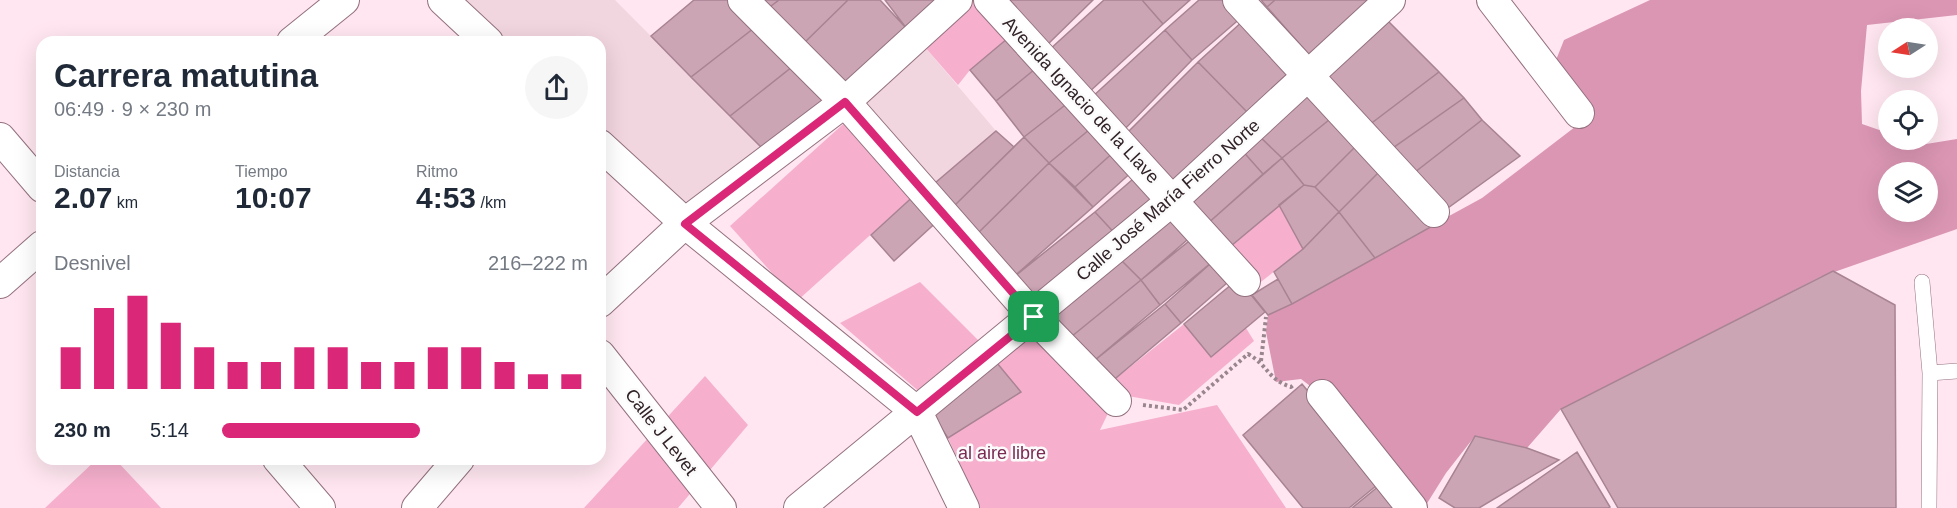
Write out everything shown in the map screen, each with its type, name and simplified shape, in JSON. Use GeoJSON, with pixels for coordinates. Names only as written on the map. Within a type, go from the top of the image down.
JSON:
{"type":"FeatureCollection","features":[{"type":"Feature","properties":{"kind":"street"},"geometry":{"type":"LineString","coordinates":[[299,36],[344,0]]}},
{"type":"Feature","properties":{"kind":"street"},"geometry":{"type":"LineString","coordinates":[[442,0],[481,36]]}},
{"type":"Feature","properties":{"kind":"street"},"geometry":{"type":"LineString","coordinates":[[743,0],[845,102],[1034,317],[1116,401]]}},
{"type":"Feature","properties":{"kind":"street"},"geometry":{"type":"LineString","coordinates":[[606,296],[685,224],[845,102],[957,0]]}},
{"type":"Feature","properties":{"kind":"street","name":"Avenida Ignacio de la Llave"},"geometry":{"type":"LineString","coordinates":[[989,0],[1245,281]]}},
{"type":"Feature","properties":{"kind":"street"},"geometry":{"type":"LineString","coordinates":[[1238,0],[1434,212]]}},
{"type":"Feature","properties":{"kind":"street","name":"Calle José María Fierro Norte"},"geometry":{"type":"LineString","coordinates":[[800,508],[1173,200],[1390,0]]}},
{"type":"Feature","properties":{"kind":"street"},"geometry":{"type":"LineString","coordinates":[[1492,0],[1579,112]]}},
{"type":"Feature","properties":{"kind":"street"},"geometry":{"type":"LineString","coordinates":[[0,138],[36,180]]}},
{"type":"Feature","properties":{"kind":"street"},"geometry":{"type":"LineString","coordinates":[[606,151],[685,224],[917,412],[963,508]]}},
{"type":"Feature","properties":{"kind":"street"},"geometry":{"type":"LineString","coordinates":[[0,283],[36,251]]}},
{"type":"Feature","properties":{"kind":"street","name":"Calle J Levet"},"geometry":{"type":"LineString","coordinates":[[606,363],[721,508]]}},
{"type":"Feature","properties":{"kind":"street"},"geometry":{"type":"LineString","coordinates":[[1322,395],[1412,508]]}},
{"type":"Feature","properties":{"kind":"street"},"geometry":{"type":"LineString","coordinates":[[283,465],[315,506]]}},
{"type":"Feature","properties":{"kind":"street"},"geometry":{"type":"LineString","coordinates":[[417,508],[454,465]]}},
{"type":"Feature","properties":{"kind":"lane"},"geometry":{"type":"LineString","coordinates":[[1922,282],[1930,373],[1929,508]]}},
{"type":"Feature","properties":{"kind":"lane"},"geometry":{"type":"LineString","coordinates":[[1930,373],[1957,371]]}},
{"type":"Feature","properties":{"kind":"path"},"geometry":{"type":"LineString","coordinates":[[1261,361],[1266,317]]}},
{"type":"Feature","properties":{"kind":"path"},"geometry":{"type":"LineString","coordinates":[[1116,401],[1183,410],[1248,354],[1261,361],[1276,382],[1291,387],[1301,379],[1322,395]]}},
{"type":"Feature","properties":{"kind":"shaded area"},"geometry":{"type":"Polygon","coordinates":[[[458,0],[615,0],[764,150],[688,213],[606,138],[606,36],[497,36],[458,0]]]}},
{"type":"Feature","properties":{"kind":"shaded area"},"geometry":{"type":"Polygon","coordinates":[[[1650,0],[1957,0],[1957,15],[1930,18],[1878,18],[1878,24],[1867,25],[1861,91],[1862,124],[1878,130],[1878,150],[1938,150],[1938,142],[1957,139],[1957,229],[1820,277],[1561,409],[1527,448],[1475,436],[1446,473],[1426,505],[1322,395],[1301,379],[1276,382],[1266,332],[1268,315],[1482,198],[1588,117],[1554,65],[1564,40],[1650,0]]]}},
{"type":"Feature","properties":{"kind":"shaded area"},"geometry":{"type":"Polygon","coordinates":[[[924,46],[996,131],[928,189],[856,103],[924,46]]]}},
{"type":"Feature","properties":{"kind":"green space"},"geometry":{"type":"Polygon","coordinates":[[[972,0],[980,0],[1014,33],[970,70],[958,85],[924,46],[972,0]]]}},
{"type":"Feature","properties":{"kind":"green space"},"geometry":{"type":"Polygon","coordinates":[[[851,117],[918,192],[797,301],[730,226],[851,117]]]}},
{"type":"Feature","properties":{"kind":"green space"},"geometry":{"type":"Polygon","coordinates":[[[1279,205],[1303,249],[1253,288],[1225,251],[1279,205]]]}},
{"type":"Feature","properties":{"kind":"green space"},"geometry":{"type":"Polygon","coordinates":[[[920,282],[980,342],[923,395],[840,323],[920,282]]]}},
{"type":"Feature","properties":{"kind":"green space","name":"al aire libre"},"geometry":{"type":"Polygon","coordinates":[[[1034,323],[1112,405],[1100,430],[1217,405],[1286,508],[980,508],[948,438],[1020,392],[992,357],[1034,323]]]}},
{"type":"Feature","properties":{"kind":"green space"},"geometry":{"type":"Polygon","coordinates":[[[1184,324],[1211,357],[1246,328],[1254,341],[1179,405],[1122,395],[1110,383],[1184,324]]]}},
{"type":"Feature","properties":{"kind":"green space"},"geometry":{"type":"Polygon","coordinates":[[[705,376],[748,425],[678,508],[584,508],[705,376]]]}},
{"type":"Feature","properties":{"kind":"green space"},"geometry":{"type":"Polygon","coordinates":[[[91,465],[121,465],[161,508],[45,508],[91,465]]]}},
{"type":"Feature","properties":{"kind":"building"},"geometry":{"type":"Polygon","coordinates":[[[694,0],[734,0],[758,25],[691,77],[651,36],[694,0]]]}},
{"type":"Feature","properties":{"kind":"building"},"geometry":{"type":"Polygon","coordinates":[[[760,0],[779,0],[767,9],[760,0]]]}},
{"type":"Feature","properties":{"kind":"building"},"geometry":{"type":"Polygon","coordinates":[[[779,0],[848,0],[801,46],[767,9],[779,0]]]}},
{"type":"Feature","properties":{"kind":"building"},"geometry":{"type":"Polygon","coordinates":[[[848,0],[880,0],[907,29],[846,91],[801,46],[848,0]]]}},
{"type":"Feature","properties":{"kind":"building"},"geometry":{"type":"Polygon","coordinates":[[[885,0],[941,0],[907,29],[885,0]]]}},
{"type":"Feature","properties":{"kind":"building"},"geometry":{"type":"Polygon","coordinates":[[[999,0],[1093,0],[1044,48],[999,0]]]}},
{"type":"Feature","properties":{"kind":"building"},"geometry":{"type":"Polygon","coordinates":[[[1104,0],[1142,0],[1163,24],[1087,94],[1048,51],[1104,0]]]}},
{"type":"Feature","properties":{"kind":"building"},"geometry":{"type":"Polygon","coordinates":[[[1142,0],[1190,0],[1163,24],[1142,0]]]}},
{"type":"Feature","properties":{"kind":"building"},"geometry":{"type":"Polygon","coordinates":[[[1199,0],[1228,0],[1243,16],[1192,60],[1165,30],[1199,0]]]}},
{"type":"Feature","properties":{"kind":"building"},"geometry":{"type":"Polygon","coordinates":[[[1261,0],[1275,0],[1267,7],[1261,0]]]}},
{"type":"Feature","properties":{"kind":"building"},"geometry":{"type":"Polygon","coordinates":[[[1275,0],[1377,0],[1312,58],[1267,7],[1275,0]]]}},
{"type":"Feature","properties":{"kind":"building"},"geometry":{"type":"Polygon","coordinates":[[[1386,19],[1439,72],[1369,125],[1320,77],[1386,19]]]}},
{"type":"Feature","properties":{"kind":"building"},"geometry":{"type":"Polygon","coordinates":[[[1244,20],[1293,69],[1248,113],[1198,62],[1244,20]]]}},
{"type":"Feature","properties":{"kind":"building"},"geometry":{"type":"Polygon","coordinates":[[[758,25],[797,63],[730,116],[691,77],[758,25]]]}},
{"type":"Feature","properties":{"kind":"building"},"geometry":{"type":"Polygon","coordinates":[[[1165,30],[1192,60],[1121,133],[1091,98],[1165,30]]]}},
{"type":"Feature","properties":{"kind":"building"},"geometry":{"type":"Polygon","coordinates":[[[1014,33],[1040,65],[996,101],[970,70],[1014,33]]]}},
{"type":"Feature","properties":{"kind":"building"},"geometry":{"type":"Polygon","coordinates":[[[1198,62],[1248,113],[1174,187],[1124,136],[1198,62]]]}},
{"type":"Feature","properties":{"kind":"building"},"geometry":{"type":"Polygon","coordinates":[[[797,63],[836,102],[764,150],[730,116],[797,63]]]}},
{"type":"Feature","properties":{"kind":"building"},"geometry":{"type":"Polygon","coordinates":[[[1040,65],[1073,99],[1024,137],[996,101],[1040,65]]]}},
{"type":"Feature","properties":{"kind":"building"},"geometry":{"type":"Polygon","coordinates":[[[1439,72],[1464,98],[1390,150],[1369,125],[1439,72]]]}},
{"type":"Feature","properties":{"kind":"building"},"geometry":{"type":"Polygon","coordinates":[[[1310,84],[1340,111],[1282,158],[1256,133],[1310,84]]]}},
{"type":"Feature","properties":{"kind":"building"},"geometry":{"type":"Polygon","coordinates":[[[1464,98],[1482,120],[1410,176],[1390,150],[1464,98]]]}},
{"type":"Feature","properties":{"kind":"building"},"geometry":{"type":"Polygon","coordinates":[[[1073,99],[1095,125],[1049,163],[1024,137],[1073,99]]]}},
{"type":"Feature","properties":{"kind":"building"},"geometry":{"type":"Polygon","coordinates":[[[1340,111],[1360,142],[1315,187],[1304,185],[1282,158],[1340,111]]]}},
{"type":"Feature","properties":{"kind":"building"},"geometry":{"type":"Polygon","coordinates":[[[1482,120],[1520,156],[1445,210],[1410,176],[1482,120]]]}},
{"type":"Feature","properties":{"kind":"building"},"geometry":{"type":"Polygon","coordinates":[[[1095,125],[1117,149],[1075,187],[1049,163],[1095,125]]]}},
{"type":"Feature","properties":{"kind":"building"},"geometry":{"type":"Polygon","coordinates":[[[996,131],[1014,147],[950,210],[928,189],[996,131]]]}},
{"type":"Feature","properties":{"kind":"building"},"geometry":{"type":"Polygon","coordinates":[[[1256,133],[1282,158],[1263,174],[1240,148],[1256,133]]]}},
{"type":"Feature","properties":{"kind":"building"},"geometry":{"type":"Polygon","coordinates":[[[1024,137],[1049,163],[975,236],[950,210],[1024,137]]]}},
{"type":"Feature","properties":{"kind":"building"},"geometry":{"type":"Polygon","coordinates":[[[1360,142],[1384,167],[1339,212],[1315,187],[1360,142]]]}},
{"type":"Feature","properties":{"kind":"building"},"geometry":{"type":"Polygon","coordinates":[[[1240,148],[1263,174],[1206,225],[1183,199],[1240,148]]]}},
{"type":"Feature","properties":{"kind":"building"},"geometry":{"type":"Polygon","coordinates":[[[1117,149],[1135,169],[1093,207],[1075,187],[1117,149]]]}},
{"type":"Feature","properties":{"kind":"building"},"geometry":{"type":"Polygon","coordinates":[[[1282,158],[1304,185],[1225,251],[1206,225],[1282,158]]]}},
{"type":"Feature","properties":{"kind":"building"},"geometry":{"type":"Polygon","coordinates":[[[1049,163],[1093,207],[1010,280],[975,236],[1049,163]]]}},
{"type":"Feature","properties":{"kind":"building"},"geometry":{"type":"Polygon","coordinates":[[[1384,167],[1436,224],[1375,258],[1339,212],[1384,167]]]}},
{"type":"Feature","properties":{"kind":"building"},"geometry":{"type":"Polygon","coordinates":[[[1140,173],[1164,198],[1119,238],[1095,212],[1140,173]]]}},
{"type":"Feature","properties":{"kind":"building"},"geometry":{"type":"Polygon","coordinates":[[[1304,185],[1315,187],[1339,212],[1303,249],[1279,205],[1304,185]]]}},
{"type":"Feature","properties":{"kind":"building"},"geometry":{"type":"Polygon","coordinates":[[[918,192],[942,217],[894,261],[871,235],[918,192]]]}},
{"type":"Feature","properties":{"kind":"building"},"geometry":{"type":"Polygon","coordinates":[[[1173,207],[1194,234],[1141,280],[1116,255],[1173,207]]]}},
{"type":"Feature","properties":{"kind":"building"},"geometry":{"type":"Polygon","coordinates":[[[1095,212],[1119,238],[1035,308],[1010,280],[1095,212]]]}},
{"type":"Feature","properties":{"kind":"building"},"geometry":{"type":"Polygon","coordinates":[[[1339,212],[1375,258],[1292,304],[1274,272],[1303,249],[1339,212]]]}},
{"type":"Feature","properties":{"kind":"building"},"geometry":{"type":"Polygon","coordinates":[[[1199,233],[1218,257],[1160,305],[1141,280],[1199,233]]]}},
{"type":"Feature","properties":{"kind":"building"},"geometry":{"type":"Polygon","coordinates":[[[1116,255],[1141,280],[1066,341],[1045,317],[1116,255]]]}},
{"type":"Feature","properties":{"kind":"building"},"geometry":{"type":"Polygon","coordinates":[[[1218,257],[1235,276],[1181,323],[1165,304],[1218,257]]]}},
{"type":"Feature","properties":{"kind":"building"},"geometry":{"type":"Polygon","coordinates":[[[1833,271],[1895,305],[1896,508],[1618,508],[1561,409],[1833,271]]]}},
{"type":"Feature","properties":{"kind":"building"},"geometry":{"type":"Polygon","coordinates":[[[1238,279],[1265,312],[1211,357],[1184,324],[1238,279]]]}},
{"type":"Feature","properties":{"kind":"building"},"geometry":{"type":"Polygon","coordinates":[[[1278,279],[1292,304],[1268,315],[1252,295],[1278,279]]]}},
{"type":"Feature","properties":{"kind":"building"},"geometry":{"type":"Polygon","coordinates":[[[1141,280],[1160,305],[1089,365],[1066,341],[1141,280]]]}},
{"type":"Feature","properties":{"kind":"building"},"geometry":{"type":"Polygon","coordinates":[[[1165,304],[1181,323],[1110,383],[1089,365],[1165,304]]]}},
{"type":"Feature","properties":{"kind":"building"},"geometry":{"type":"Polygon","coordinates":[[[992,357],[1021,392],[948,438],[929,410],[992,357]]]}},
{"type":"Feature","properties":{"kind":"building"},"geometry":{"type":"Polygon","coordinates":[[[1302,384],[1382,481],[1349,508],[1303,508],[1243,435],[1302,384]]]}},
{"type":"Feature","properties":{"kind":"building"},"geometry":{"type":"Polygon","coordinates":[[[1475,436],[1527,448],[1559,460],[1479,508],[1455,508],[1439,498],[1475,436]]]}},
{"type":"Feature","properties":{"kind":"building"},"geometry":{"type":"Polygon","coordinates":[[[1577,452],[1610,507],[1497,508],[1577,452]]]}},
{"type":"Feature","properties":{"kind":"building"},"geometry":{"type":"Polygon","coordinates":[[[1385,481],[1407,508],[1352,508],[1385,481]]]}},
{"type":"Feature","properties":{"kind":"route"},"geometry":{"type":"LineString","coordinates":[[845,102],[1034,317],[917,412],[685,224],[845,102]]}}]}
